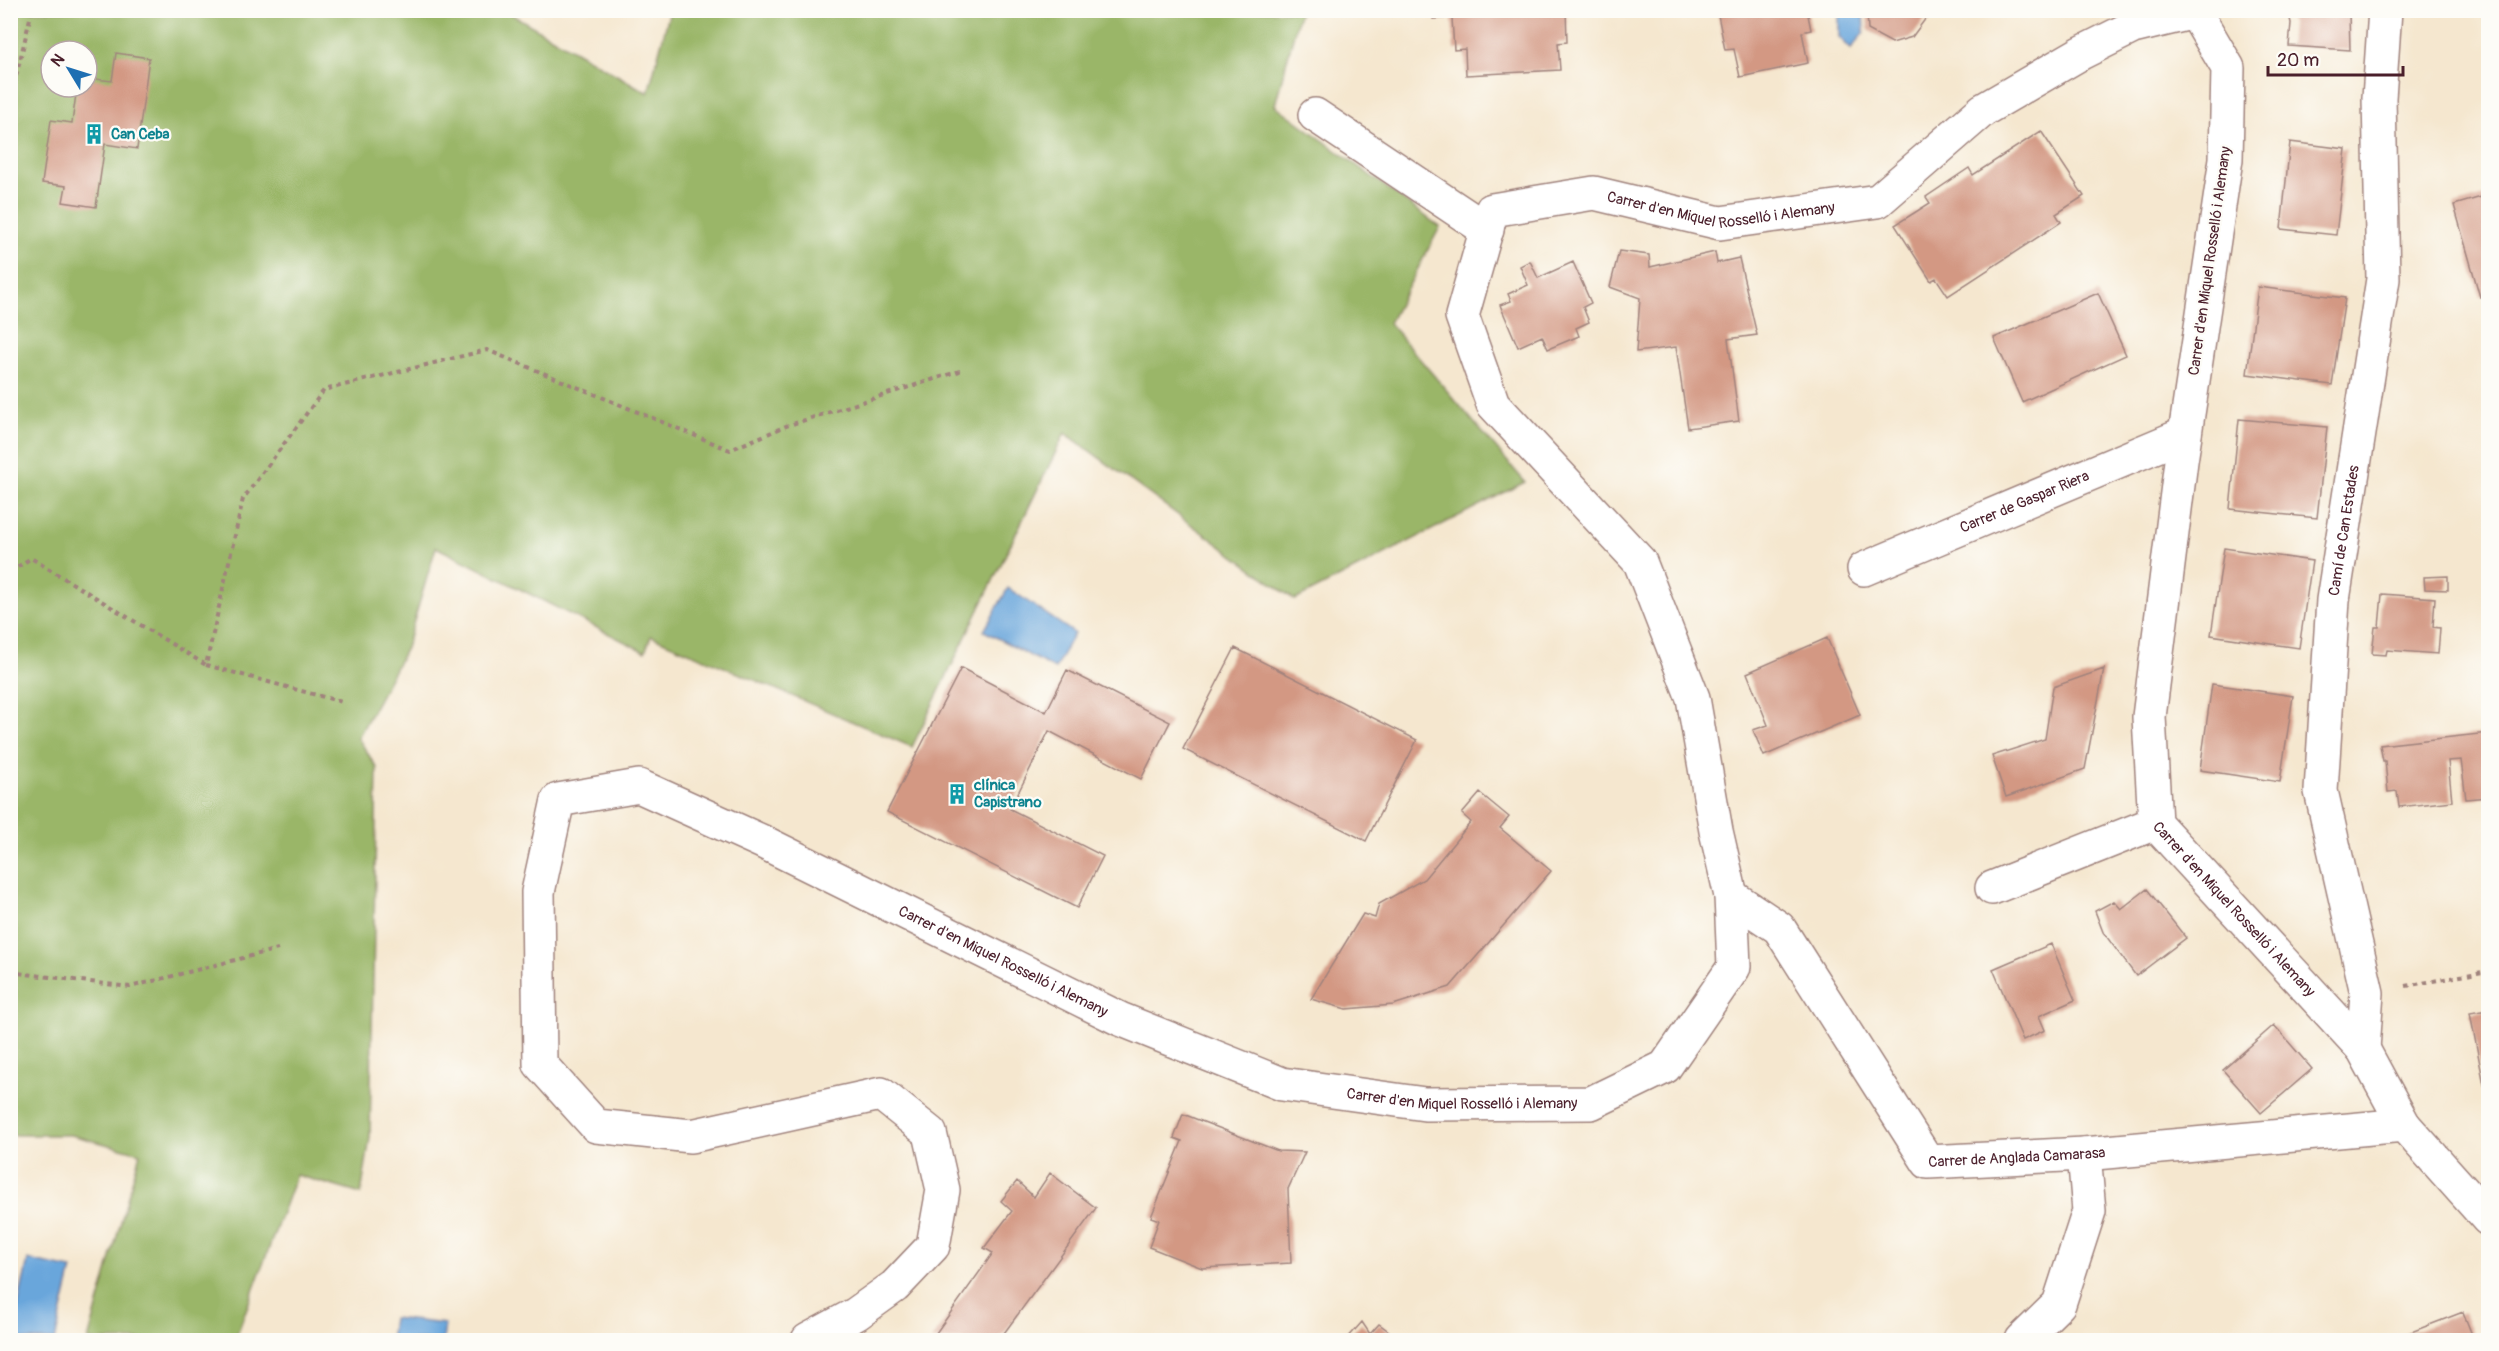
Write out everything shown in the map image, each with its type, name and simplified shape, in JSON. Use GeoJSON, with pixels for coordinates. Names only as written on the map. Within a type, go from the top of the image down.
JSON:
{"type":"FeatureCollection","features":[{"type":"Feature","properties":{"kind":"street","name":"Camí de Can Estades"},"geometry":{"type":"LineString","coordinates":[[2363,1048],[2367,993],[2321,790],[2333,600],[2383,279],[2379,98],[2385,10]]}},
{"type":"Feature","properties":{"kind":"street","name":"Carrer d'en Miquel Rosselló i Alemany"},"geometry":{"type":"LineString","coordinates":[[808,1341],[856,1314],[895,1286],[933,1246],[943,1190],[930,1133],[881,1094],[691,1136],[596,1126],[540,1064],[538,892],[558,800],[639,786],[763,842],[1120,1019],[1282,1084],[1425,1104],[1591,1103],[1665,1067],[1734,967],[1731,896],[1716,831],[1693,698],[1641,562],[1493,404],[1462,316],[1492,210],[1594,193],[1720,223],[1878,201],[1983,110],[2081,53],[2133,27],[2195,12],[2228,68],[2226,148],[2149,717],[2155,823],[2363,1048],[2404,1125],[2488,1219]]}},
{"type":"Feature","properties":{"kind":"street"},"geometry":{"type":"LineString","coordinates":[[1315,115],[1487,230]]}},
{"type":"Feature","properties":{"kind":"street","name":"Carrer de Gaspar Riera"},"geometry":{"type":"LineString","coordinates":[[1864,569],[2186,434]]}},
{"type":"Feature","properties":{"kind":"street"},"geometry":{"type":"LineString","coordinates":[[1992,888],[2155,823]]}},
{"type":"Feature","properties":{"kind":"street","name":"Carrer de Anglada Camarasa"},"geometry":{"type":"LineString","coordinates":[[1731,896],[1779,928],[1928,1162],[2084,1154],[2404,1125]]}},
{"type":"Feature","properties":{"kind":"street"},"geometry":{"type":"LineString","coordinates":[[2022,1341],[2059,1304],[2089,1211],[2084,1154]]}},
{"type":"Feature","properties":{"kind":"path"},"geometry":{"type":"LineString","coordinates":[[10,102],[32,10]]}},
{"type":"Feature","properties":{"kind":"path"},"geometry":{"type":"LineString","coordinates":[[206,665],[243,499],[324,390],[488,350],[730,450],[786,426],[963,370]]}},
{"type":"Feature","properties":{"kind":"path"},"geometry":{"type":"LineString","coordinates":[[10,572],[31,558],[206,665],[342,702]]}},
{"type":"Feature","properties":{"kind":"path"},"geometry":{"type":"LineString","coordinates":[[10,972],[130,987],[278,949]]}},
{"type":"Feature","properties":{"kind":"path"},"geometry":{"type":"LineString","coordinates":[[2367,993],[2488,971]]}},
{"type":"Feature","properties":{"kind":"green space"},"geometry":{"type":"Polygon","coordinates":[[[11,11],[506,11],[648,93],[670,11],[1300,11],[1275,105],[1440,227],[1389,323],[1525,482],[1295,600],[1065,433],[912,747],[651,636],[645,652],[436,547],[406,648],[358,738],[377,768],[370,1138],[361,1194],[296,1175],[235,1340],[88,1340],[140,1153],[71,1135],[11,1135],[11,11]]]}},
{"type":"Feature","properties":{"kind":"water"},"geometry":{"type":"Polygon","coordinates":[[[1839,11],[1863,11],[1864,32],[1851,49],[1839,37],[1839,11]]]}},
{"type":"Feature","properties":{"kind":"water"},"geometry":{"type":"Polygon","coordinates":[[[1008,588],[1074,633],[1055,669],[984,631],[1008,588]]]}},
{"type":"Feature","properties":{"kind":"water"},"geometry":{"type":"Polygon","coordinates":[[[28,1260],[72,1269],[55,1340],[27,1340],[11,1337],[28,1260]]]}},
{"type":"Feature","properties":{"kind":"water"},"geometry":{"type":"Polygon","coordinates":[[[393,1318],[445,1324],[443,1340],[390,1340],[393,1318]]]}},
{"type":"Feature","properties":{"kind":"building"},"geometry":{"type":"Polygon","coordinates":[[[1432,10],[1566,10],[1567,42],[1558,43],[1560,70],[1466,75],[1465,49],[1454,50],[1452,18],[1433,19],[1432,10]]]}},
{"type":"Feature","properties":{"kind":"building"},"geometry":{"type":"Polygon","coordinates":[[[1717,10],[1807,10],[1811,30],[1802,32],[1808,63],[1740,77],[1734,49],[1725,50],[1717,10]]]}},
{"type":"Feature","properties":{"kind":"building"},"geometry":{"type":"Polygon","coordinates":[[[1867,10],[1926,10],[1926,18],[1912,37],[1892,43],[1868,30],[1867,10]]]}},
{"type":"Feature","properties":{"kind":"building"},"geometry":{"type":"Polygon","coordinates":[[[2288,10],[2352,10],[2349,12],[2350,50],[2289,46],[2291,23],[2288,10]]]}},
{"type":"Feature","properties":{"kind":"building","name":"Can Ceba"},"geometry":{"type":"Polygon","coordinates":[[[116,53],[149,58],[137,149],[105,144],[96,207],[63,202],[66,186],[42,183],[51,120],[72,123],[75,99],[99,99],[99,79],[112,81],[116,53]]]}},
{"type":"Feature","properties":{"kind":"building"},"geometry":{"type":"Polygon","coordinates":[[[2041,131],[2084,196],[2056,214],[2061,222],[1948,296],[1936,278],[1931,281],[1895,225],[1930,203],[1926,197],[1969,168],[1973,175],[2041,131]]]}},
{"type":"Feature","properties":{"kind":"building"},"geometry":{"type":"Polygon","coordinates":[[[2290,142],[2346,149],[2336,235],[2281,229],[2290,142]]]}},
{"type":"Feature","properties":{"kind":"building"},"geometry":{"type":"Polygon","coordinates":[[[2488,195],[2488,295],[2480,297],[2454,205],[2488,195]]]}},
{"type":"Feature","properties":{"kind":"building"},"geometry":{"type":"Polygon","coordinates":[[[1619,251],[1649,255],[1650,267],[1715,252],[1717,263],[1739,258],[1757,335],[1728,339],[1739,421],[1688,428],[1676,347],[1636,352],[1640,298],[1610,287],[1619,251]]]}},
{"type":"Feature","properties":{"kind":"building"},"geometry":{"type":"Polygon","coordinates":[[[1530,261],[1538,278],[1573,262],[1591,303],[1583,307],[1589,322],[1576,328],[1579,336],[1548,349],[1542,336],[1518,347],[1500,305],[1511,301],[1508,294],[1528,285],[1520,266],[1530,261]]]}},
{"type":"Feature","properties":{"kind":"building"},"geometry":{"type":"Polygon","coordinates":[[[2258,287],[2345,298],[2332,385],[2247,374],[2258,287]]]}},
{"type":"Feature","properties":{"kind":"building"},"geometry":{"type":"Polygon","coordinates":[[[2098,293],[2126,355],[2022,402],[1994,338],[2098,293]]]}},
{"type":"Feature","properties":{"kind":"building"},"geometry":{"type":"Polygon","coordinates":[[[2239,419],[2327,427],[2317,518],[2230,509],[2239,419]]]}},
{"type":"Feature","properties":{"kind":"building"},"geometry":{"type":"Polygon","coordinates":[[[2224,548],[2312,561],[2299,648],[2211,635],[2224,548]]]}},
{"type":"Feature","properties":{"kind":"building"},"geometry":{"type":"Polygon","coordinates":[[[2448,576],[2448,590],[2425,589],[2424,577],[2448,576]]]}},
{"type":"Feature","properties":{"kind":"building"},"geometry":{"type":"Polygon","coordinates":[[[2382,594],[2435,598],[2433,627],[2440,628],[2438,654],[2387,650],[2386,655],[2372,654],[2375,627],[2379,627],[2382,594]]]}},
{"type":"Feature","properties":{"kind":"building"},"geometry":{"type":"Polygon","coordinates":[[[1827,638],[1860,715],[1764,756],[1753,730],[1768,725],[1747,673],[1827,638]]]}},
{"type":"Feature","properties":{"kind":"building"},"geometry":{"type":"Polygon","coordinates":[[[1235,648],[1417,740],[1366,841],[1183,749],[1235,648]]]}},
{"type":"Feature","properties":{"kind":"building","name":"clínica Capistrano"},"geometry":{"type":"Polygon","coordinates":[[[961,668],[1046,712],[1067,670],[1170,722],[1141,779],[1049,731],[1010,809],[1103,856],[1077,908],[887,812],[961,668]]]}},
{"type":"Feature","properties":{"kind":"building"},"geometry":{"type":"Polygon","coordinates":[[[2104,669],[2085,769],[2006,797],[1992,756],[2045,739],[2053,687],[2104,669]]]}},
{"type":"Feature","properties":{"kind":"building"},"geometry":{"type":"Polygon","coordinates":[[[2212,684],[2293,696],[2280,782],[2200,770],[2212,684]]]}},
{"type":"Feature","properties":{"kind":"building"},"geometry":{"type":"Polygon","coordinates":[[[2488,733],[2488,797],[2466,799],[2461,760],[2448,761],[2452,801],[2399,807],[2397,791],[2388,792],[2385,761],[2383,761],[2380,745],[2488,733]]]}},
{"type":"Feature","properties":{"kind":"building"},"geometry":{"type":"Polygon","coordinates":[[[1480,793],[1509,817],[1500,828],[1551,871],[1450,987],[1393,1005],[1346,1009],[1311,999],[1363,914],[1375,918],[1379,904],[1424,879],[1471,822],[1462,814],[1480,793]]]}},
{"type":"Feature","properties":{"kind":"building"},"geometry":{"type":"Polygon","coordinates":[[[2147,889],[2186,938],[2136,976],[2103,932],[2095,911],[2114,901],[2121,909],[2147,889]]]}},
{"type":"Feature","properties":{"kind":"building"},"geometry":{"type":"Polygon","coordinates":[[[2051,944],[2075,1000],[2039,1016],[2045,1030],[2023,1040],[1993,969],[2051,944]]]}},
{"type":"Feature","properties":{"kind":"building"},"geometry":{"type":"Polygon","coordinates":[[[2488,1010],[2488,1085],[2484,1085],[2470,1013],[2488,1010]]]}},
{"type":"Feature","properties":{"kind":"building"},"geometry":{"type":"Polygon","coordinates":[[[2274,1025],[2312,1069],[2261,1113],[2223,1070],[2274,1025]]]}},
{"type":"Feature","properties":{"kind":"building"},"geometry":{"type":"Polygon","coordinates":[[[1183,1114],[1278,1151],[1305,1152],[1288,1189],[1291,1263],[1202,1268],[1149,1247],[1159,1220],[1151,1217],[1182,1141],[1174,1138],[1183,1114]]]}},
{"type":"Feature","properties":{"kind":"building"},"geometry":{"type":"Polygon","coordinates":[[[1050,1173],[1096,1208],[999,1340],[931,1340],[993,1253],[984,1248],[1012,1211],[1001,1201],[1017,1181],[1034,1197],[1050,1173]]]}},
{"type":"Feature","properties":{"kind":"building"},"geometry":{"type":"Polygon","coordinates":[[[2463,1312],[2474,1340],[2393,1340],[2393,1339],[2463,1312]]]}},
{"type":"Feature","properties":{"kind":"building"},"geometry":{"type":"Polygon","coordinates":[[[1362,1322],[1370,1334],[1379,1324],[1401,1340],[1346,1340],[1362,1322]]]}},
{"type":"Feature","properties":{"kind":"place","name":"Can Ceba"},"geometry":{"type":"Point","coordinates":[94,134]}},
{"type":"Feature","properties":{"kind":"place","name":"clínica Capistrano"},"geometry":{"type":"Point","coordinates":[957,794]}}]}
